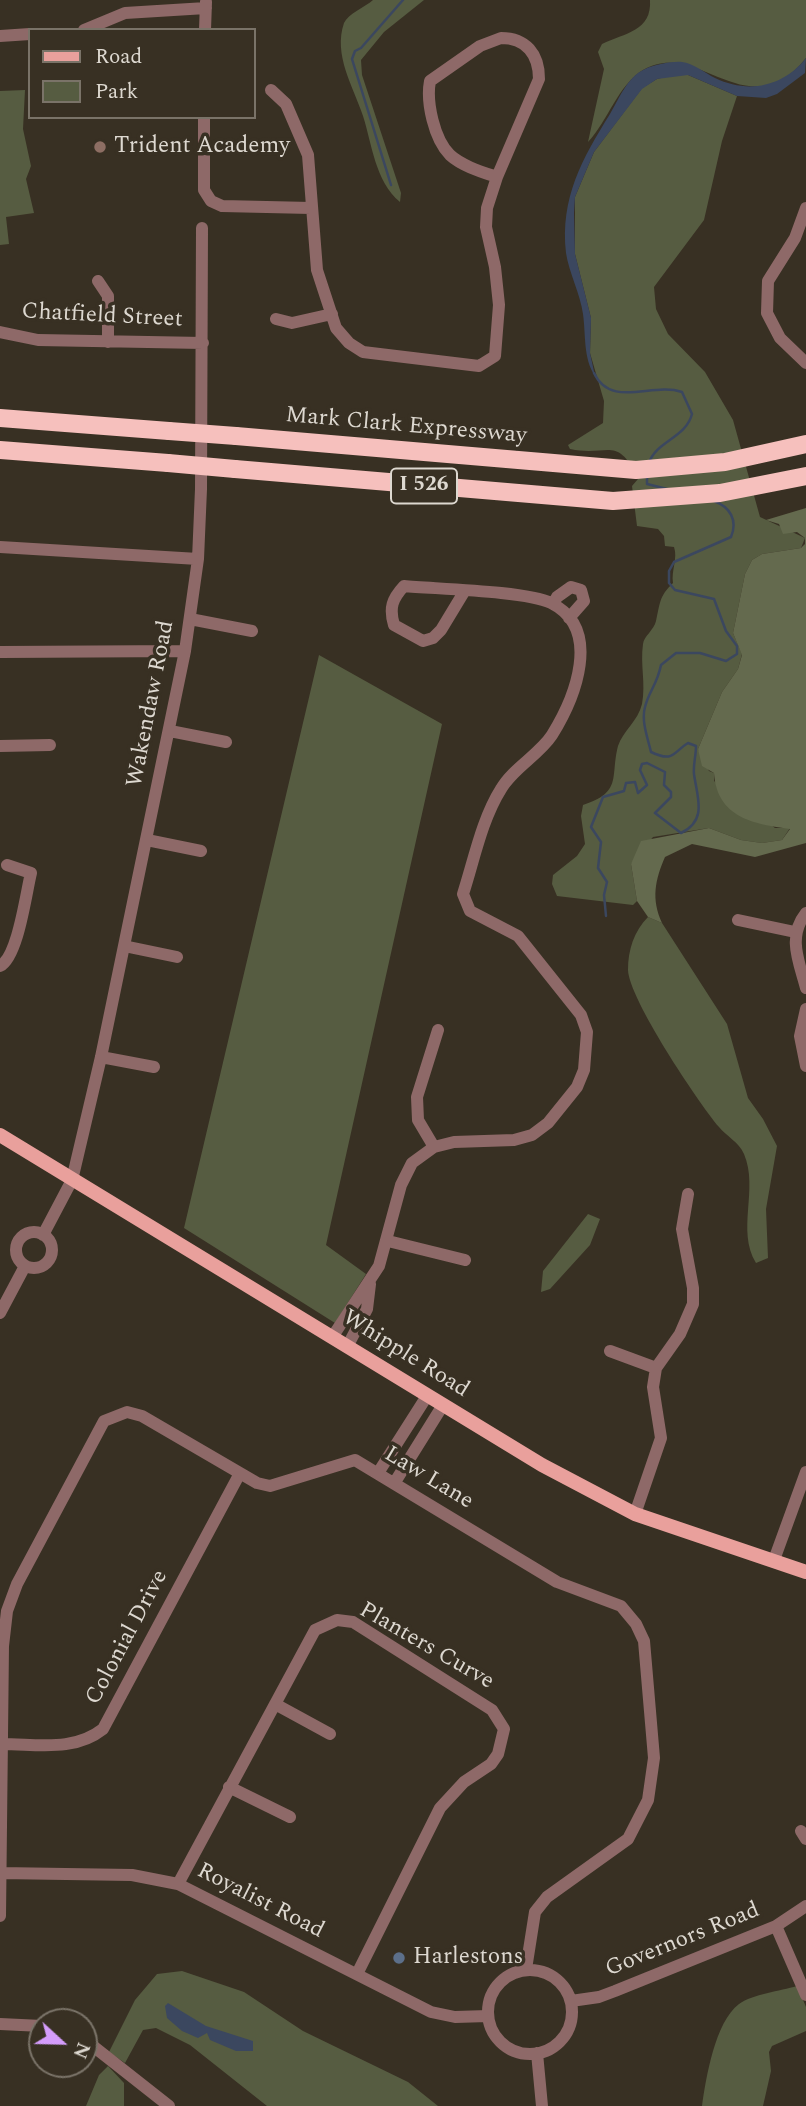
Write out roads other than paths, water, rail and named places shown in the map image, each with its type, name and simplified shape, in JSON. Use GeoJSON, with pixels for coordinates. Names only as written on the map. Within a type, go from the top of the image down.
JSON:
{"type":"FeatureCollection","features":[{"type":"Feature","properties":{"kind":"highway","name":"Mark Clark Expressway"},"geometry":{"type":"LineString","coordinates":[[0,418],[606,469],[704,464],[770,454],[806,444]]}},
{"type":"Feature","properties":{"kind":"highway","name":"I 526"},"geometry":{"type":"LineString","coordinates":[[0,450],[613,501],[720,494],[806,476]]}},
{"type":"Feature","properties":{"kind":"main road","name":"Whipple Road"},"geometry":{"type":"LineString","coordinates":[[0,1135],[542,1465],[635,1514],[806,1572]]}},
{"type":"Feature","properties":{"kind":"street"},"geometry":{"type":"LineString","coordinates":[[89,28],[125,13],[206,4],[205,28]]}},
{"type":"Feature","properties":{"kind":"street"},"geometry":{"type":"LineString","coordinates":[[0,36],[28,34]]}},
{"type":"Feature","properties":{"kind":"street"},"geometry":{"type":"LineString","coordinates":[[271,90],[286,104],[305,146],[311,171],[317,270],[336,328],[349,343],[376,355],[479,366],[495,356],[499,304],[495,267],[486,227],[487,208],[497,177],[539,79],[539,65],[534,54],[514,38],[501,38],[480,46],[430,81],[428,94],[442,144],[451,156],[497,177]]}},
{"type":"Feature","properties":{"kind":"street"},"geometry":{"type":"LineString","coordinates":[[204,119],[204,190],[211,201],[222,206],[312,208]]}},
{"type":"Feature","properties":{"kind":"street"},"geometry":{"type":"LineString","coordinates":[[806,208],[795,238],[768,281],[767,313],[780,338],[806,363]]}},
{"type":"Feature","properties":{"kind":"street","name":"Wakendaw Road"},"geometry":{"type":"LineString","coordinates":[[43,1235],[72,1180],[101,1057],[185,651],[198,559],[203,343],[202,228]]}},
{"type":"Feature","properties":{"kind":"street"},"geometry":{"type":"LineString","coordinates":[[98,281],[108,296],[108,342]]}},
{"type":"Feature","properties":{"kind":"street"},"geometry":{"type":"LineString","coordinates":[[276,318],[292,323],[332,314]]}},
{"type":"Feature","properties":{"kind":"street","name":"Chatfield Street"},"geometry":{"type":"LineString","coordinates":[[0,331],[38,340],[203,343]]}},
{"type":"Feature","properties":{"kind":"street"},"geometry":{"type":"LineString","coordinates":[[0,547],[198,559]]}},
{"type":"Feature","properties":{"kind":"street"},"geometry":{"type":"LineString","coordinates":[[333,1336],[371,1281],[388,1241],[401,1185],[412,1163],[434,1147],[454,1142],[514,1140],[532,1135],[548,1123],[577,1087],[584,1070],[587,1032],[582,1015],[518,936],[470,911],[463,894],[501,787],[551,735],[578,678],[582,660],[580,642],[569,618],[553,604],[538,598],[404,586],[393,598],[390,611],[394,625],[402,633],[423,641],[433,638],[464,592]]}},
{"type":"Feature","properties":{"kind":"street"},"geometry":{"type":"LineString","coordinates":[[553,604],[557,597],[571,587],[581,590],[583,601],[569,618]]}},
{"type":"Feature","properties":{"kind":"street"},"geometry":{"type":"LineString","coordinates":[[190,619],[252,631]]}},
{"type":"Feature","properties":{"kind":"street"},"geometry":{"type":"LineString","coordinates":[[0,652],[185,651]]}},
{"type":"Feature","properties":{"kind":"street"},"geometry":{"type":"LineString","coordinates":[[170,731],[226,742]]}},
{"type":"Feature","properties":{"kind":"street"},"geometry":{"type":"LineString","coordinates":[[0,746],[50,745]]}},
{"type":"Feature","properties":{"kind":"street"},"geometry":{"type":"LineString","coordinates":[[147,840],[201,851]]}},
{"type":"Feature","properties":{"kind":"street"},"geometry":{"type":"LineString","coordinates":[[0,966],[5,963],[13,949],[31,873],[7,865]]}},
{"type":"Feature","properties":{"kind":"street"},"geometry":{"type":"LineString","coordinates":[[806,913],[795,932],[797,957],[806,988]]}},
{"type":"Feature","properties":{"kind":"street"},"geometry":{"type":"LineString","coordinates":[[738,920],[795,932]]}},
{"type":"Feature","properties":{"kind":"street"},"geometry":{"type":"LineString","coordinates":[[124,946],[177,957]]}},
{"type":"Feature","properties":{"kind":"street"},"geometry":{"type":"LineString","coordinates":[[806,1014],[800,1036],[806,1066]]}},
{"type":"Feature","properties":{"kind":"street"},"geometry":{"type":"LineString","coordinates":[[434,1147],[418,1119],[416,1097],[438,1030]]}},
{"type":"Feature","properties":{"kind":"street"},"geometry":{"type":"LineString","coordinates":[[101,1057],[154,1067]]}},
{"type":"Feature","properties":{"kind":"street"},"geometry":{"type":"LineString","coordinates":[[635,1514],[661,1438],[653,1387],[656,1368],[680,1334],[693,1304],[693,1288],[682,1229],[688,1194]]}},
{"type":"Feature","properties":{"kind":"street"},"geometry":{"type":"LineString","coordinates":[[31,1233],[43,1235],[50,1243],[50,1259],[41,1266],[25,1266],[16,1250],[20,1239],[31,1233]]}},
{"type":"Feature","properties":{"kind":"street"},"geometry":{"type":"LineString","coordinates":[[388,1241],[465,1260]]}},
{"type":"Feature","properties":{"kind":"street"},"geometry":{"type":"LineString","coordinates":[[0,1313],[25,1266]]}},
{"type":"Feature","properties":{"kind":"street"},"geometry":{"type":"LineString","coordinates":[[347,1347],[367,1309],[371,1281]]}},
{"type":"Feature","properties":{"kind":"street"},"geometry":{"type":"LineString","coordinates":[[610,1351],[656,1368]]}},
{"type":"Feature","properties":{"kind":"street"},"geometry":{"type":"LineString","coordinates":[[379,1474],[426,1396]]}},
{"type":"Feature","properties":{"kind":"street"},"geometry":{"type":"LineString","coordinates":[[395,1482],[443,1405]]}},
{"type":"Feature","properties":{"kind":"street","name":"Law Lane"},"geometry":{"type":"LineString","coordinates":[[0,1916],[3,1646],[7,1611],[18,1584],[104,1422],[127,1412],[142,1416],[239,1475],[270,1486],[355,1460],[557,1582],[621,1606],[636,1624],[644,1641],[654,1758],[645,1808],[628,1839],[547,1897],[535,1912],[527,1969]]}},
{"type":"Feature","properties":{"kind":"street"},"geometry":{"type":"LineString","coordinates":[[774,1560],[806,1472]]}},
{"type":"Feature","properties":{"kind":"street","name":"Colonial Drive"},"geometry":{"type":"LineString","coordinates":[[2,1744],[75,1745],[89,1740],[103,1729],[239,1475]]}},
{"type":"Feature","properties":{"kind":"street","name":"Planters Curve"},"geometry":{"type":"LineString","coordinates":[[178,1885],[315,1630],[337,1620],[353,1622],[492,1710],[504,1728],[498,1754],[491,1764],[464,1782],[439,1808],[357,1974]]}},
{"type":"Feature","properties":{"kind":"street"},"geometry":{"type":"LineString","coordinates":[[275,1704],[330,1734]]}},
{"type":"Feature","properties":{"kind":"street"},"geometry":{"type":"LineString","coordinates":[[229,1787],[290,1817]]}},
{"type":"Feature","properties":{"kind":"street","name":"Royalist Road"},"geometry":{"type":"LineString","coordinates":[[0,1873],[132,1875],[178,1885],[204,1901],[442,2016],[488,2016]]}},
{"type":"Feature","properties":{"kind":"street","name":"Governors Road"},"geometry":{"type":"LineString","coordinates":[[571,2001],[599,1997],[776,1926],[806,1906]]}},
{"type":"Feature","properties":{"kind":"street"},"geometry":{"type":"LineString","coordinates":[[776,1926],[806,1995]]}},
{"type":"Feature","properties":{"kind":"street"},"geometry":{"type":"LineString","coordinates":[[527,1969],[547,1972],[554,1977],[561,1983],[571,2001],[572,2015],[563,2038],[537,2053],[515,2051],[502,2044],[494,2035],[488,2016],[489,2002],[500,1982],[527,1969]]}},
{"type":"Feature","properties":{"kind":"street"},"geometry":{"type":"LineString","coordinates":[[0,2024],[28,2025]]}},
{"type":"Feature","properties":{"kind":"street"},"geometry":{"type":"LineString","coordinates":[[98,2050],[169,2106]]}},
{"type":"Feature","properties":{"kind":"street"},"geometry":{"type":"LineString","coordinates":[[537,2053],[542,2106]]}},
{"type":"Feature","properties":{"kind":"water"},"geometry":{"type":"Polygon","coordinates":[[[806,58],[805,73],[777,94],[766,98],[737,96],[688,75],[657,79],[642,89],[594,152],[575,197],[574,213],[575,254],[591,318],[590,353],[595,376],[588,362],[582,306],[566,253],[566,214],[582,163],[624,89],[633,77],[645,69],[678,62],[690,64],[727,83],[740,86],[764,85],[787,76],[806,58]]]}},
{"type":"Feature","properties":{"kind":"water"},"geometry":{"type":"Polygon","coordinates":[[[168,2003],[206,2026],[253,2041],[253,2051],[236,2051],[210,2040],[207,2033],[198,2038],[182,2031],[167,2018],[165,2006],[168,2003]]]}},
{"type":"Feature","properties":{"kind":"waterway"},"geometry":{"type":"LineString","coordinates":[[391,185],[352,59],[355,51],[361,48],[403,0]]}},
{"type":"Feature","properties":{"kind":"waterway"},"geometry":{"type":"LineString","coordinates":[[594,373],[601,384],[611,390],[682,392],[692,414],[689,422],[658,449],[649,463]]}},
{"type":"Feature","properties":{"kind":"waterway"},"geometry":{"type":"LineString","coordinates":[[647,476],[647,484],[667,489]]}},
{"type":"Feature","properties":{"kind":"waterway"},"geometry":{"type":"LineString","coordinates":[[606,916],[604,895],[607,882],[598,868],[601,842],[591,827],[603,797],[624,791],[626,783],[635,782],[638,793],[647,785],[640,770],[642,764],[647,763],[665,772],[664,785],[671,792],[671,797],[655,813],[681,833],[695,822],[698,815],[694,771],[696,746],[688,743],[669,756],[651,752],[645,730],[644,712],[661,665],[676,653],[700,653],[726,661],[737,654],[737,646],[726,631],[714,599],[675,590],[669,583],[669,571],[674,562],[731,537],[734,525],[731,515],[714,501]]}},
{"type":"Feature","properties":{"kind":"place","name":"Trident Academy"},"geometry":{"type":"Point","coordinates":[100,147]}},
{"type":"Feature","properties":{"kind":"place","name":"Harlestons"},"geometry":{"type":"Point","coordinates":[399,1958]}}]}
